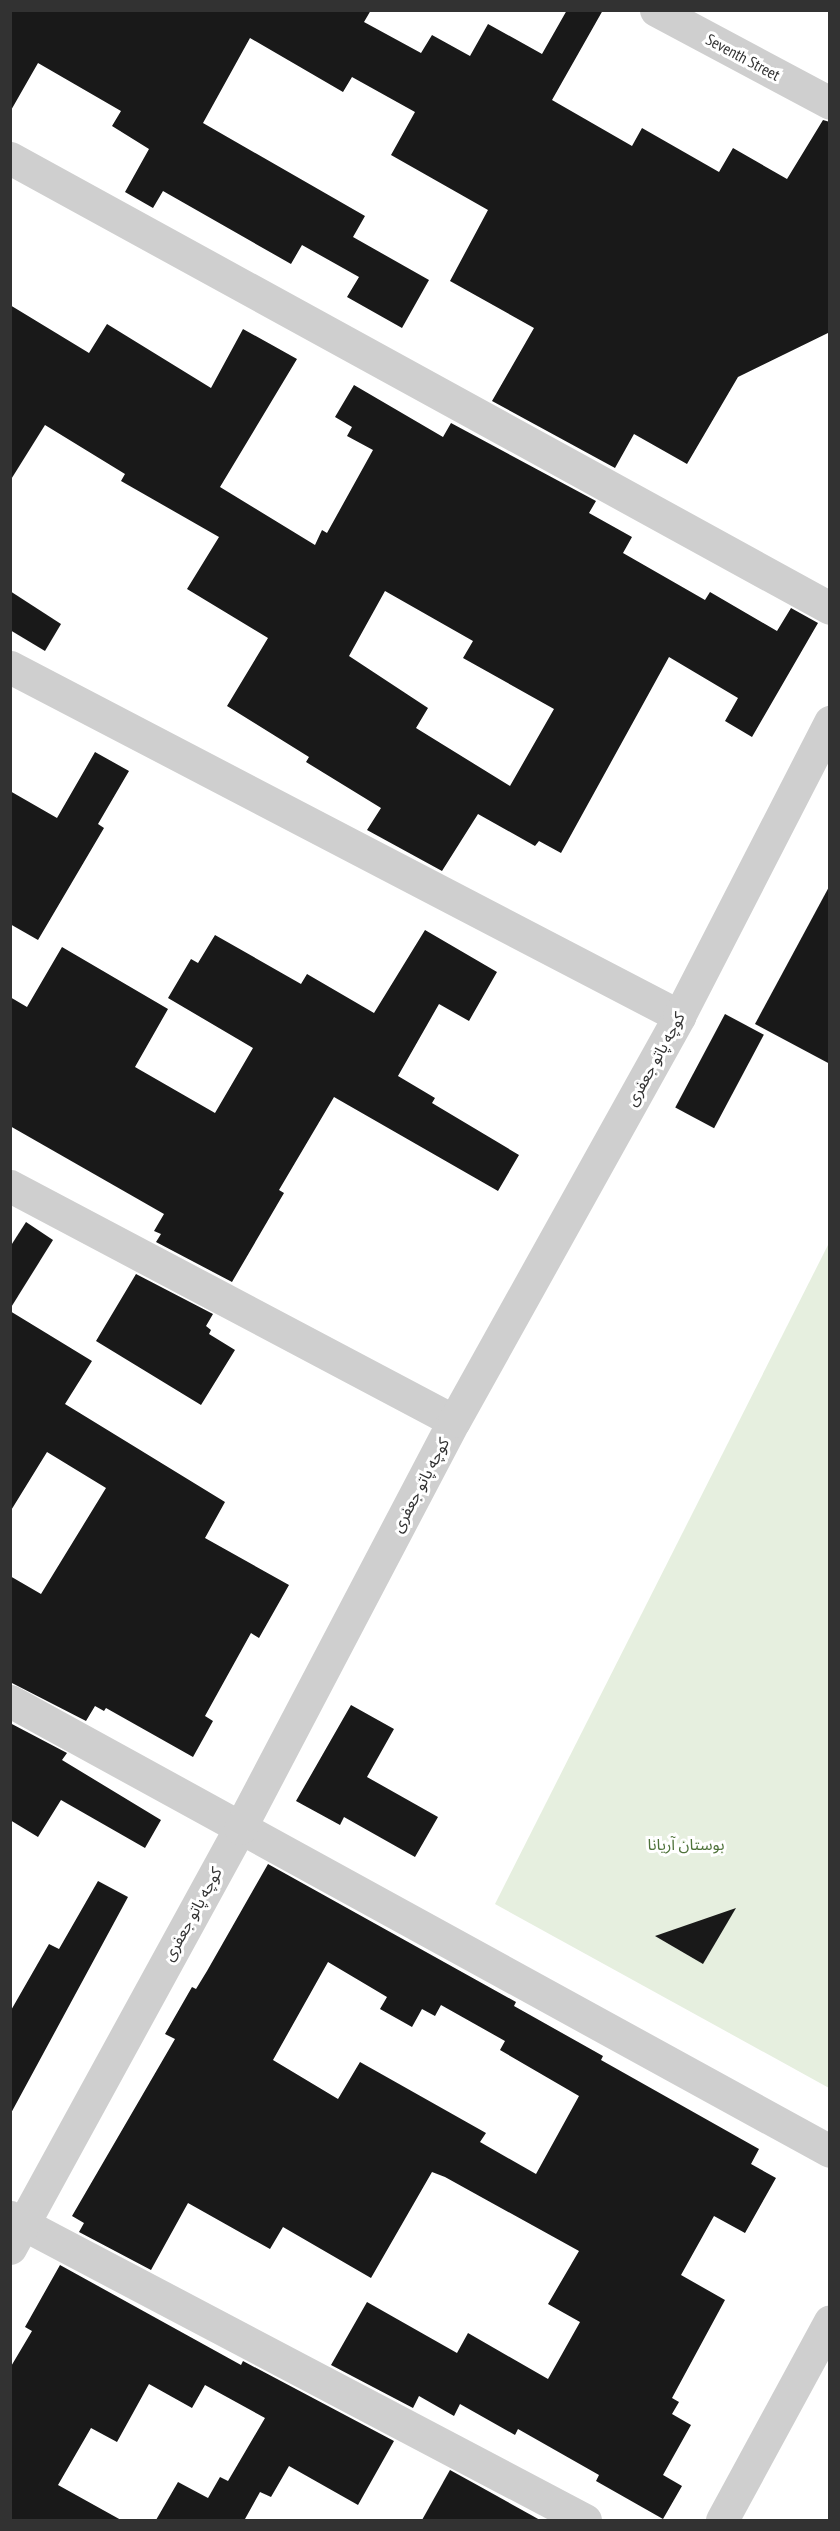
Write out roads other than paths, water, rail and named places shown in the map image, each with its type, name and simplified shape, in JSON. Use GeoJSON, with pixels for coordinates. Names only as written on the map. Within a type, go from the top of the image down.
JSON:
{"type":"FeatureCollection","features":[{"type":"Feature","properties":{"kind":"street","name":"Seventh Street"},"geometry":{"type":"LineString","coordinates":[[656,10],[830,103]]}},
{"type":"Feature","properties":{"kind":"street"},"geometry":{"type":"LineString","coordinates":[[10,158],[830,608]]}},
{"type":"Feature","properties":{"kind":"street"},"geometry":{"type":"LineString","coordinates":[[10,667],[679,1017]]}},
{"type":"Feature","properties":{"kind":"street","name":"کوچه پاتو جعفری"},"geometry":{"type":"LineString","coordinates":[[15,2230],[240,1827],[454,1421],[679,1017],[830,722]]}},
{"type":"Feature","properties":{"kind":"street"},"geometry":{"type":"LineString","coordinates":[[10,1186],[454,1421]]}},
{"type":"Feature","properties":{"kind":"street"},"geometry":{"type":"LineString","coordinates":[[10,1701],[830,2151]]}},
{"type":"Feature","properties":{"kind":"street"},"geometry":{"type":"LineString","coordinates":[[15,2230],[585,2520]]}},
{"type":"Feature","properties":{"kind":"street"},"geometry":{"type":"LineString","coordinates":[[722,2520],[830,2322]]}},
{"type":"Feature","properties":{"kind":"park label","name":"بوستان آریانا"},"geometry":{"type":"Point","coordinates":[686,1844]}}]}
